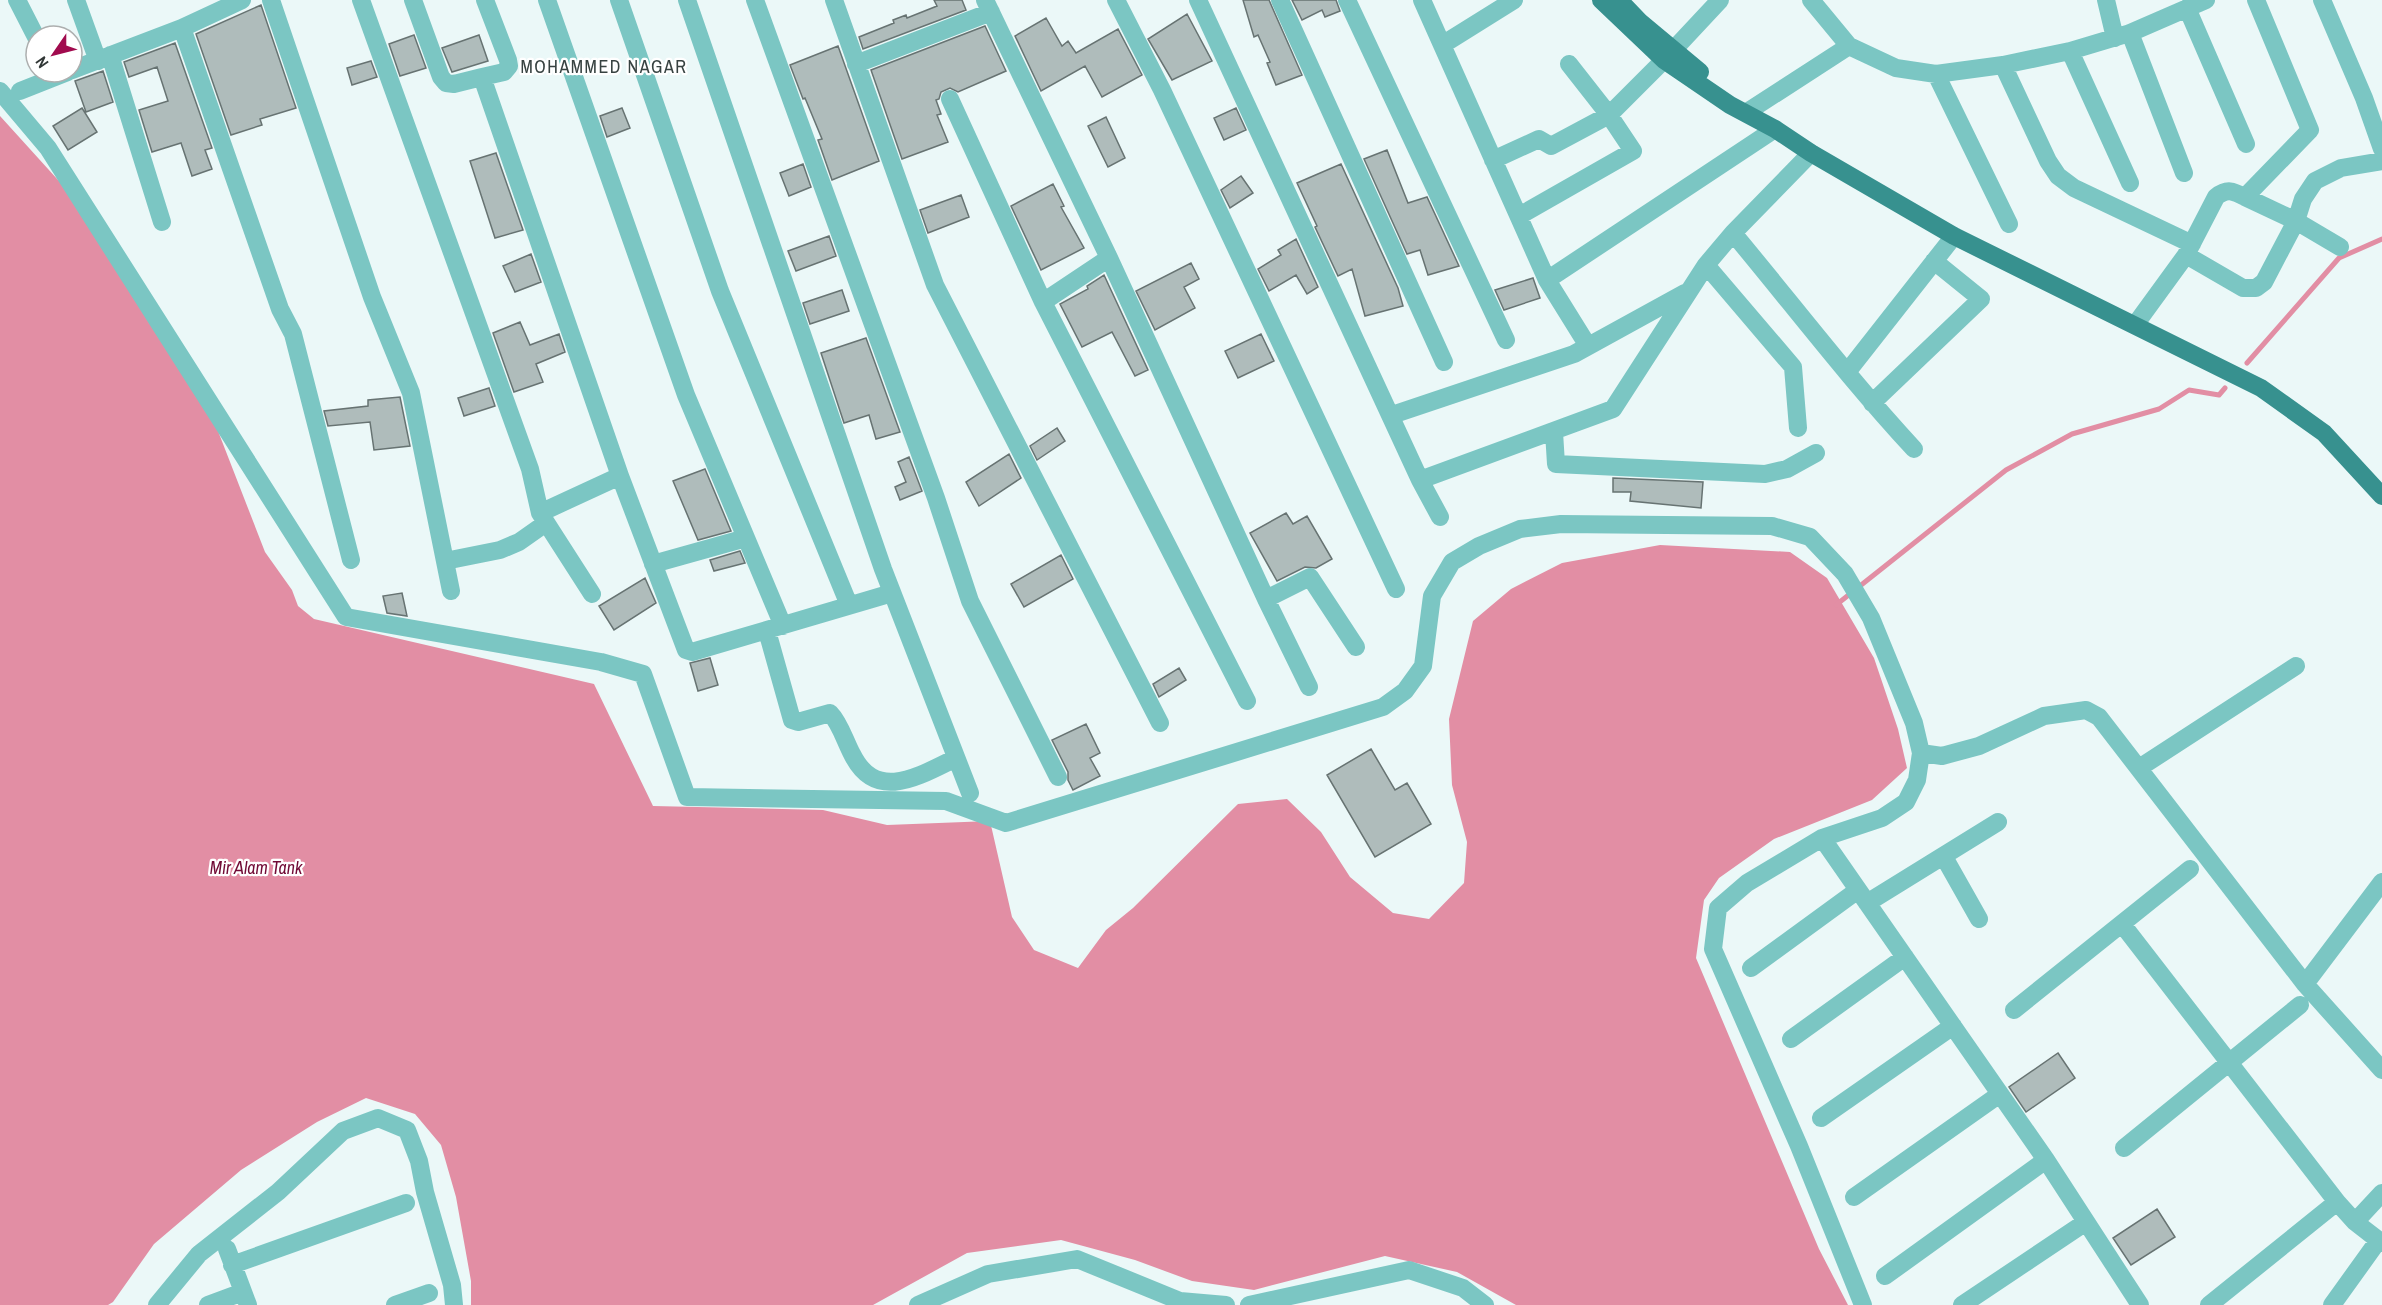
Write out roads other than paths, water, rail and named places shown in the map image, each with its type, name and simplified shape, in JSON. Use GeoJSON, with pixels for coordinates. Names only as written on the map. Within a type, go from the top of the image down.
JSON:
{"type":"FeatureCollection","features":[{"type":"Feature","properties":{"kind":"main road"},"geometry":{"type":"LineString","coordinates":[[1601,0],[1669,55]]}},
{"type":"Feature","properties":{"kind":"main road"},"geometry":{"type":"LineString","coordinates":[[1619,0],[1669,55],[1704,89],[1730,105],[1747,112],[1811,153],[1953,236],[2261,388],[2324,433],[2382,496]]}},
{"type":"Feature","properties":{"kind":"street"},"geometry":{"type":"LineString","coordinates":[[17,0],[29,24]]}},
{"type":"Feature","properties":{"kind":"street"},"geometry":{"type":"LineString","coordinates":[[76,0],[104,58],[162,222]]}},
{"type":"Feature","properties":{"kind":"street"},"geometry":{"type":"LineString","coordinates":[[84,65],[182,28],[208,7],[242,0]]}},
{"type":"Feature","properties":{"kind":"street"},"geometry":{"type":"LineString","coordinates":[[272,0],[372,297],[411,393],[451,591]]}},
{"type":"Feature","properties":{"kind":"street"},"geometry":{"type":"LineString","coordinates":[[361,0],[530,469],[543,518],[592,594]]}},
{"type":"Feature","properties":{"kind":"street"},"geometry":{"type":"LineString","coordinates":[[413,0],[441,78],[446,83],[454,84],[504,72],[509,66],[485,0]]}},
{"type":"Feature","properties":{"kind":"street"},"geometry":{"type":"LineString","coordinates":[[547,0],[686,395],[746,538],[775,628],[792,720],[798,722],[830,713],[859,769],[868,776],[886,783],[910,780],[956,758]]}},
{"type":"Feature","properties":{"kind":"street"},"geometry":{"type":"LineString","coordinates":[[619,0],[720,291],[849,605]]}},
{"type":"Feature","properties":{"kind":"street"},"geometry":{"type":"LineString","coordinates":[[687,0],[892,594],[970,793]]}},
{"type":"Feature","properties":{"kind":"street"},"geometry":{"type":"LineString","coordinates":[[755,0],[936,498],[970,601],[1058,777]]}},
{"type":"Feature","properties":{"kind":"street"},"geometry":{"type":"LineString","coordinates":[[834,0],[935,285],[1160,723]]}},
{"type":"Feature","properties":{"kind":"street"},"geometry":{"type":"LineString","coordinates":[[1116,0],[1162,90],[1396,589]]}},
{"type":"Feature","properties":{"kind":"street"},"geometry":{"type":"LineString","coordinates":[[1198,0],[1392,415],[1420,480],[1440,517]]}},
{"type":"Feature","properties":{"kind":"street"},"geometry":{"type":"LineString","coordinates":[[1280,0],[1444,362]]}},
{"type":"Feature","properties":{"kind":"street"},"geometry":{"type":"LineString","coordinates":[[1347,0],[1506,340]]}},
{"type":"Feature","properties":{"kind":"street"},"geometry":{"type":"LineString","coordinates":[[1422,0],[1548,280],[1588,346]]}},
{"type":"Feature","properties":{"kind":"street"},"geometry":{"type":"LineString","coordinates":[[1442,45],[1514,0]]}},
{"type":"Feature","properties":{"kind":"street"},"geometry":{"type":"LineString","coordinates":[[1493,160],[1539,139],[1551,146],[1609,115],[1720,0]]}},
{"type":"Feature","properties":{"kind":"street"},"geometry":{"type":"LineString","coordinates":[[1811,0],[1849,46],[1896,68],[1936,74],[2003,65],[2070,51],[2122,35],[2206,0]]}},
{"type":"Feature","properties":{"kind":"street"},"geometry":{"type":"LineString","coordinates":[[2106,0],[2184,173]]}},
{"type":"Feature","properties":{"kind":"street"},"geometry":{"type":"LineString","coordinates":[[2245,197],[2310,130],[2256,0]]}},
{"type":"Feature","properties":{"kind":"street"},"geometry":{"type":"LineString","coordinates":[[2322,0],[2364,98],[2382,149]]}},
{"type":"Feature","properties":{"kind":"street"},"geometry":{"type":"LineString","coordinates":[[856,64],[988,6],[1109,258],[1309,687]]}},
{"type":"Feature","properties":{"kind":"street"},"geometry":{"type":"LineString","coordinates":[[2187,8],[2246,144]]}},
{"type":"Feature","properties":{"kind":"street"},"geometry":{"type":"LineString","coordinates":[[182,28],[280,309],[293,334],[351,560]]}},
{"type":"Feature","properties":{"kind":"street"},"geometry":{"type":"LineString","coordinates":[[1747,112],[1849,46]]}},
{"type":"Feature","properties":{"kind":"street"},"geometry":{"type":"LineString","coordinates":[[2070,51],[2130,183]]}},
{"type":"Feature","properties":{"kind":"street"},"geometry":{"type":"LineString","coordinates":[[1519,216],[1633,151],[1609,115],[1569,64]]}},
{"type":"Feature","properties":{"kind":"street"},"geometry":{"type":"LineString","coordinates":[[2003,65],[2048,161],[2058,176],[2074,188],[2189,250],[2244,288],[2256,288],[2264,282],[2296,221],[2303,199],[2315,181],[2342,168],[2382,161]]}},
{"type":"Feature","properties":{"kind":"street"},"geometry":{"type":"LineString","coordinates":[[1936,74],[2008,224]]}},
{"type":"Feature","properties":{"kind":"street"},"geometry":{"type":"LineString","coordinates":[[482,77],[620,476],[686,650],[692,652],[892,594]]}},
{"type":"Feature","properties":{"kind":"street"},"geometry":{"type":"LineString","coordinates":[[20,91],[36,84]]}},
{"type":"Feature","properties":{"kind":"street"},"geometry":{"type":"LineString","coordinates":[[0,91],[48,148],[346,617],[601,662],[643,674],[687,796],[946,801],[1006,823],[1383,707],[1405,691],[1423,666],[1432,596],[1452,562],[1479,546],[1520,529],[1561,524],[1772,526],[1810,537],[1848,580],[1871,618],[1914,723],[1921,753],[1917,780],[1906,802],[1882,818],[1822,838],[1747,883],[1718,908],[1713,949],[1799,1146],[1863,1305]]}},
{"type":"Feature","properties":{"kind":"street"},"geometry":{"type":"LineString","coordinates":[[950,99],[1043,302],[1247,700]]}},
{"type":"Feature","properties":{"kind":"street"},"geometry":{"type":"LineString","coordinates":[[1548,280],[1775,129]]}},
{"type":"Feature","properties":{"kind":"street"},"geometry":{"type":"LineString","coordinates":[[1420,480],[1613,409],[1706,265],[1733,233],[1811,153]]}},
{"type":"Feature","properties":{"kind":"street"},"geometry":{"type":"LineString","coordinates":[[2135,325],[2189,250],[2216,197],[2222,192],[2232,190],[2296,221],[2340,247]]}},
{"type":"Feature","properties":{"kind":"street"},"geometry":{"type":"LineString","coordinates":[[1733,233],[1872,403],[1914,449]]}},
{"type":"Feature","properties":{"kind":"street"},"geometry":{"type":"LineString","coordinates":[[1848,371],[1953,236]]}},
{"type":"Feature","properties":{"kind":"street"},"geometry":{"type":"LineString","coordinates":[[1043,302],[1109,258]]}},
{"type":"Feature","properties":{"kind":"street"},"geometry":{"type":"LineString","coordinates":[[1872,403],[1981,299],[1934,261]]}},
{"type":"Feature","properties":{"kind":"street"},"geometry":{"type":"LineString","coordinates":[[1706,265],[1793,367],[1797,428]]}},
{"type":"Feature","properties":{"kind":"street"},"geometry":{"type":"LineString","coordinates":[[1392,415],[1575,354],[1687,292]]}},
{"type":"Feature","properties":{"kind":"street"},"geometry":{"type":"LineString","coordinates":[[1554,432],[1556,464],[1765,474],[1787,469],[1816,453]]}},
{"type":"Feature","properties":{"kind":"street"},"geometry":{"type":"LineString","coordinates":[[445,561],[500,550],[519,542],[543,518],[620,476]]}},
{"type":"Feature","properties":{"kind":"street"},"geometry":{"type":"LineString","coordinates":[[653,564],[746,538]]}},
{"type":"Feature","properties":{"kind":"street"},"geometry":{"type":"LineString","coordinates":[[1266,599],[1310,576],[1356,647]]}},
{"type":"Feature","properties":{"kind":"street"},"geometry":{"type":"LineString","coordinates":[[2139,768],[2296,666]]}},
{"type":"Feature","properties":{"kind":"street"},"geometry":{"type":"LineString","coordinates":[[1921,753],[1942,756],[1979,746],[2044,716],[2086,710],[2099,717],[2305,984],[2382,1070]]}},
{"type":"Feature","properties":{"kind":"street"},"geometry":{"type":"LineString","coordinates":[[1750,968],[1863,897],[1944,857],[1998,822]]}},
{"type":"Feature","properties":{"kind":"street"},"geometry":{"type":"LineString","coordinates":[[1822,838],[2046,1160],[2139,1305]]}},
{"type":"Feature","properties":{"kind":"street"},"geometry":{"type":"LineString","coordinates":[[1944,857],[1979,919]]}},
{"type":"Feature","properties":{"kind":"street"},"geometry":{"type":"LineString","coordinates":[[2014,1010],[2190,869]]}},
{"type":"Feature","properties":{"kind":"street"},"geometry":{"type":"LineString","coordinates":[[2305,984],[2382,882]]}},
{"type":"Feature","properties":{"kind":"street"},"geometry":{"type":"LineString","coordinates":[[2122,924],[2337,1202],[2380,1242],[2332,1305]]}},
{"type":"Feature","properties":{"kind":"street"},"geometry":{"type":"LineString","coordinates":[[1791,1039],[1905,957]]}},
{"type":"Feature","properties":{"kind":"street"},"geometry":{"type":"LineString","coordinates":[[2124,1148],[2300,1005]]}},
{"type":"Feature","properties":{"kind":"street"},"geometry":{"type":"LineString","coordinates":[[1821,1119],[1953,1026]]}},
{"type":"Feature","properties":{"kind":"street"},"geometry":{"type":"LineString","coordinates":[[1854,1197],[2000,1094]]}},
{"type":"Feature","properties":{"kind":"street"},"geometry":{"type":"LineString","coordinates":[[157,1305],[199,1254],[278,1192],[343,1131],[378,1118],[407,1130],[419,1161],[425,1192],[452,1286],[454,1305]]}},
{"type":"Feature","properties":{"kind":"street"},"geometry":{"type":"LineString","coordinates":[[1885,1276],[2046,1160]]}},
{"type":"Feature","properties":{"kind":"street"},"geometry":{"type":"LineString","coordinates":[[2355,1221],[2382,1193]]}},
{"type":"Feature","properties":{"kind":"street"},"geometry":{"type":"LineString","coordinates":[[2209,1305],[2337,1202]]}},
{"type":"Feature","properties":{"kind":"street"},"geometry":{"type":"LineString","coordinates":[[208,1305],[245,1298],[230,1257],[406,1203]]}},
{"type":"Feature","properties":{"kind":"street"},"geometry":{"type":"LineString","coordinates":[[1962,1305],[2086,1222]]}},
{"type":"Feature","properties":{"kind":"street"},"geometry":{"type":"LineString","coordinates":[[918,1305],[988,1274],[1077,1259],[1180,1301],[1226,1305]]}},
{"type":"Feature","properties":{"kind":"street"},"geometry":{"type":"LineString","coordinates":[[1249,1305],[1409,1270],[1463,1288],[1485,1305]]}},
{"type":"Feature","properties":{"kind":"street"},"geometry":{"type":"LineString","coordinates":[[395,1305],[429,1293]]}},
{"type":"Feature","properties":{"kind":"water","name":"Mir Alam Tank"},"geometry":{"type":"Polygon","coordinates":[[[0,116],[68,191],[211,413],[265,552],[292,590],[298,606],[314,619],[594,684],[653,806],[823,810],[887,825],[990,821],[1012,917],[1034,950],[1078,968],[1106,930],[1133,908],[1238,804],[1287,799],[1321,832],[1350,877],[1393,913],[1429,919],[1464,883],[1467,842],[1452,785],[1449,719],[1473,621],[1511,589],[1562,563],[1660,545],[1790,552],[1827,578],[1874,658],[1898,729],[1907,768],[1872,800],[1774,839],[1719,878],[1704,900],[1696,958],[1819,1249],[1848,1305],[1516,1305],[1457,1272],[1385,1256],[1254,1290],[1192,1281],[1135,1260],[1061,1240],[967,1253],[873,1305],[471,1305],[471,1281],[456,1197],[441,1145],[415,1114],[366,1098],[317,1122],[241,1170],[154,1244],[113,1302],[108,1305],[0,1305],[0,116]]]}},
{"type":"Feature","properties":{"kind":"waterway"},"geometry":{"type":"LineString","coordinates":[[2247,363],[2339,258],[2382,239]]}},
{"type":"Feature","properties":{"kind":"waterway"},"geometry":{"type":"LineString","coordinates":[[1836,605],[2006,470],[2072,434],[2159,409],[2189,390],[2219,395],[2225,388]]}},
{"type":"Feature","properties":{"kind":"district","name":"MOHAMMED NAGAR"},"geometry":{"type":"Point","coordinates":[604,67]}}]}
